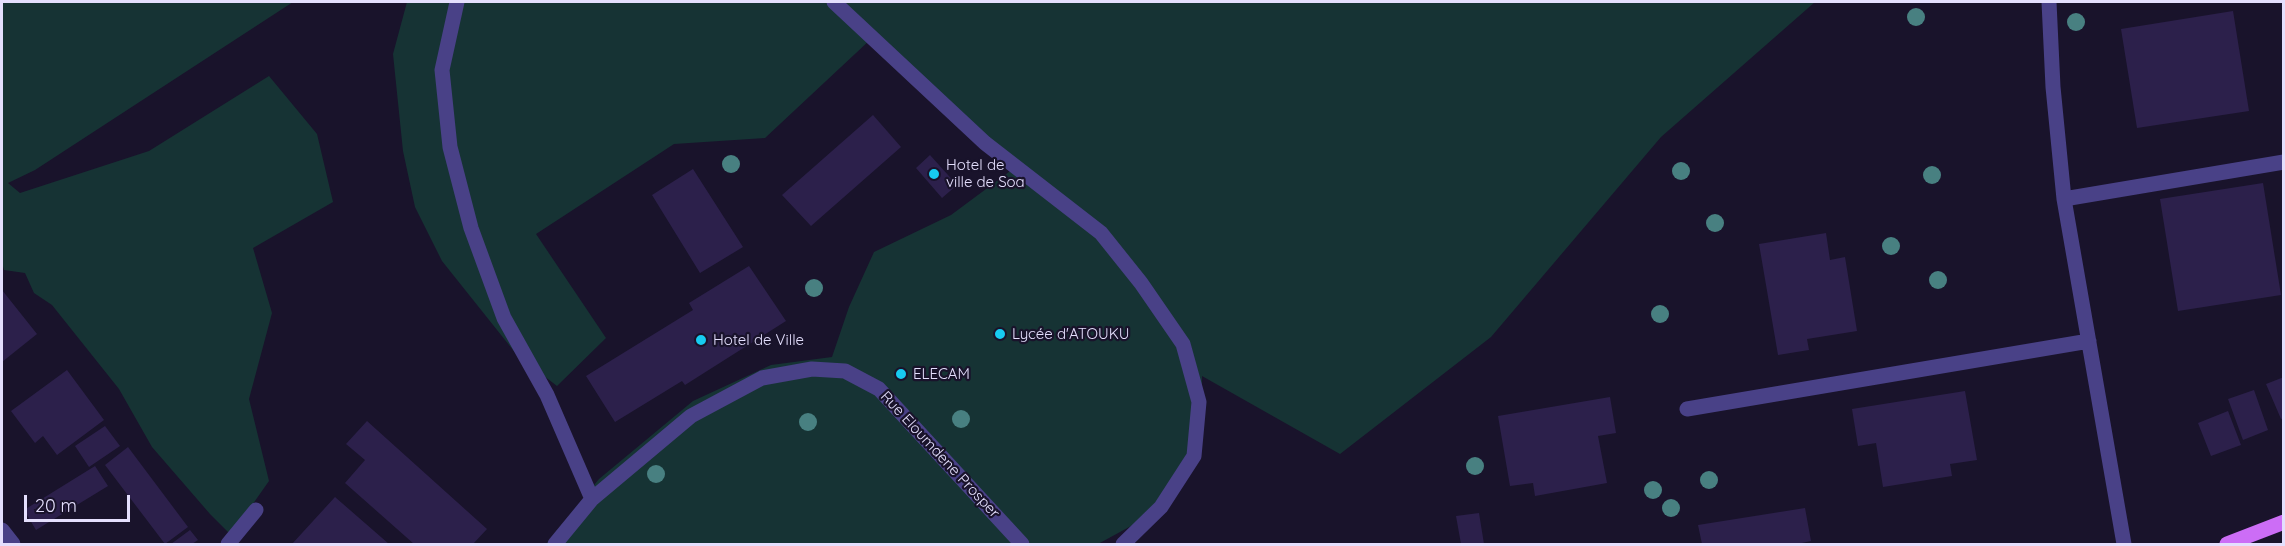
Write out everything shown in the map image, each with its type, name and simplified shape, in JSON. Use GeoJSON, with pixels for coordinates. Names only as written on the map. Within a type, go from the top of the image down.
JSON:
{"type":"FeatureCollection","features":[{"type":"Feature","properties":{"kind":"main road"},"geometry":{"type":"LineString","coordinates":[[2227,544],[2283,522]]}},
{"type":"Feature","properties":{"kind":"street"},"geometry":{"type":"LineString","coordinates":[[457,2],[442,70],[450,147],[471,228],[504,318],[547,395],[592,498]]}},
{"type":"Feature","properties":{"kind":"street"},"geometry":{"type":"LineString","coordinates":[[834,2],[985,143],[1101,233],[1141,283],[1183,344],[1199,402],[1194,456],[1161,507],[1123,544]]}},
{"type":"Feature","properties":{"kind":"street"},"geometry":{"type":"LineString","coordinates":[[2049,2],[2053,87],[2064,199],[2124,544]]}},
{"type":"Feature","properties":{"kind":"street"},"geometry":{"type":"LineString","coordinates":[[2064,199],[2283,162]]}},
{"type":"Feature","properties":{"kind":"street"},"geometry":{"type":"LineString","coordinates":[[1687,409],[2089,341]]}},
{"type":"Feature","properties":{"kind":"street","name":"Rue Eloumdene Prosper"},"geometry":{"type":"LineString","coordinates":[[555,544],[592,498],[691,416],[762,378],[812,369],[845,371],[879,389],[1022,544]]}},
{"type":"Feature","properties":{"kind":"street"},"geometry":{"type":"LineString","coordinates":[[228,544],[256,510]]}},
{"type":"Feature","properties":{"kind":"street"},"geometry":{"type":"LineString","coordinates":[[2,530],[13,544]]}},
{"type":"Feature","properties":{"kind":"green space"},"geometry":{"type":"Polygon","coordinates":[[[2,2],[293,2],[35,170],[8,183],[20,193],[149,151],[269,76],[317,134],[333,202],[253,248],[272,313],[249,399],[269,481],[231,535],[152,447],[119,389],[52,305],[34,293],[25,273],[4,270],[2,263],[2,2]]]}},
{"type":"Feature","properties":{"kind":"green space"},"geometry":{"type":"Polygon","coordinates":[[[407,2],[1815,2],[1661,137],[1491,337],[1340,454],[1202,376],[1202,439],[1153,514],[1098,544],[546,544],[599,479],[693,401],[771,365],[832,357],[849,307],[874,252],[951,215],[1013,169],[871,39],[765,138],[674,144],[536,234],[606,338],[557,386],[517,355],[442,261],[415,207],[403,151],[393,54],[407,2]]]}},
{"type":"Feature","properties":{"kind":"building"},"geometry":{"type":"Polygon","coordinates":[[[2233,11],[2249,111],[2137,128],[2121,29],[2233,11]]]}},
{"type":"Feature","properties":{"kind":"building"},"geometry":{"type":"Polygon","coordinates":[[[873,115],[901,147],[811,226],[782,195],[873,115]]]}},
{"type":"Feature","properties":{"kind":"building"},"geometry":{"type":"Polygon","coordinates":[[[930,155],[957,185],[942,198],[916,168],[930,155]]]}},
{"type":"Feature","properties":{"kind":"building"},"geometry":{"type":"Polygon","coordinates":[[[693,169],[743,247],[700,273],[652,195],[693,169]]]}},
{"type":"Feature","properties":{"kind":"building"},"geometry":{"type":"Polygon","coordinates":[[[2263,183],[2281,295],[2178,311],[2160,199],[2263,183]]]}},
{"type":"Feature","properties":{"kind":"building"},"geometry":{"type":"Polygon","coordinates":[[[1826,233],[1830,260],[1845,257],[1857,331],[1807,339],[1809,350],[1778,355],[1759,244],[1826,233]]]}},
{"type":"Feature","properties":{"kind":"building","name":"Hotel de Ville"},"geometry":{"type":"Polygon","coordinates":[[[749,266],[786,321],[685,385],[682,381],[615,422],[586,376],[693,310],[689,303],[749,266]]]}},
{"type":"Feature","properties":{"kind":"building"},"geometry":{"type":"Polygon","coordinates":[[[2,290],[37,334],[2,362],[2,290]]]}},
{"type":"Feature","properties":{"kind":"building"},"geometry":{"type":"Polygon","coordinates":[[[67,370],[104,420],[57,455],[43,436],[35,443],[11,411],[67,370]]]}},
{"type":"Feature","properties":{"kind":"building"},"geometry":{"type":"Polygon","coordinates":[[[2284,377],[2284,418],[2281,419],[2266,384],[2284,377]]]}},
{"type":"Feature","properties":{"kind":"building"},"geometry":{"type":"Polygon","coordinates":[[[2254,390],[2268,430],[2243,440],[2228,399],[2254,390]]]}},
{"type":"Feature","properties":{"kind":"building"},"geometry":{"type":"Polygon","coordinates":[[[1965,391],[1977,460],[1950,464],[1952,476],[1883,487],[1876,443],[1858,446],[1852,409],[1965,391]]]}},
{"type":"Feature","properties":{"kind":"building"},"geometry":{"type":"Polygon","coordinates":[[[1610,397],[1616,433],[1598,436],[1607,483],[1535,496],[1533,483],[1510,486],[1498,416],[1610,397]]]}},
{"type":"Feature","properties":{"kind":"building"},"geometry":{"type":"Polygon","coordinates":[[[2228,411],[2241,445],[2211,456],[2198,423],[2228,411]]]}},
{"type":"Feature","properties":{"kind":"building"},"geometry":{"type":"Polygon","coordinates":[[[367,421],[487,529],[473,544],[414,544],[345,483],[365,460],[346,444],[367,421]]]}},
{"type":"Feature","properties":{"kind":"building"},"geometry":{"type":"Polygon","coordinates":[[[105,426],[120,446],[89,467],[75,446],[105,426]]]}},
{"type":"Feature","properties":{"kind":"building"},"geometry":{"type":"Polygon","coordinates":[[[128,447],[188,527],[165,544],[105,465],[128,447]]]}},
{"type":"Feature","properties":{"kind":"building"},"geometry":{"type":"Polygon","coordinates":[[[95,466],[108,486],[36,530],[24,510],[95,466]]]}},
{"type":"Feature","properties":{"kind":"building"},"geometry":{"type":"Polygon","coordinates":[[[335,497],[389,544],[292,544],[335,497]]]}},
{"type":"Feature","properties":{"kind":"building"},"geometry":{"type":"Polygon","coordinates":[[[1805,508],[1811,541],[1797,544],[1702,544],[1698,525],[1805,508]]]}},
{"type":"Feature","properties":{"kind":"building"},"geometry":{"type":"Polygon","coordinates":[[[1479,513],[1484,544],[1461,544],[1456,516],[1479,513]]]}},
{"type":"Feature","properties":{"kind":"building"},"geometry":{"type":"Polygon","coordinates":[[[190,530],[198,540],[192,544],[171,544],[190,530]]]}},
{"type":"Feature","properties":{"kind":"place","name":"Hotel de ville de Soa"},"geometry":{"type":"Point","coordinates":[934,174]}},
{"type":"Feature","properties":{"kind":"place","name":"Lycée d'ATOUKU"},"geometry":{"type":"Point","coordinates":[1000,334]}},
{"type":"Feature","properties":{"kind":"place","name":"Hotel de Ville"},"geometry":{"type":"Point","coordinates":[701,340]}},
{"type":"Feature","properties":{"kind":"place","name":"ELECAM"},"geometry":{"type":"Point","coordinates":[901,374]}}]}
